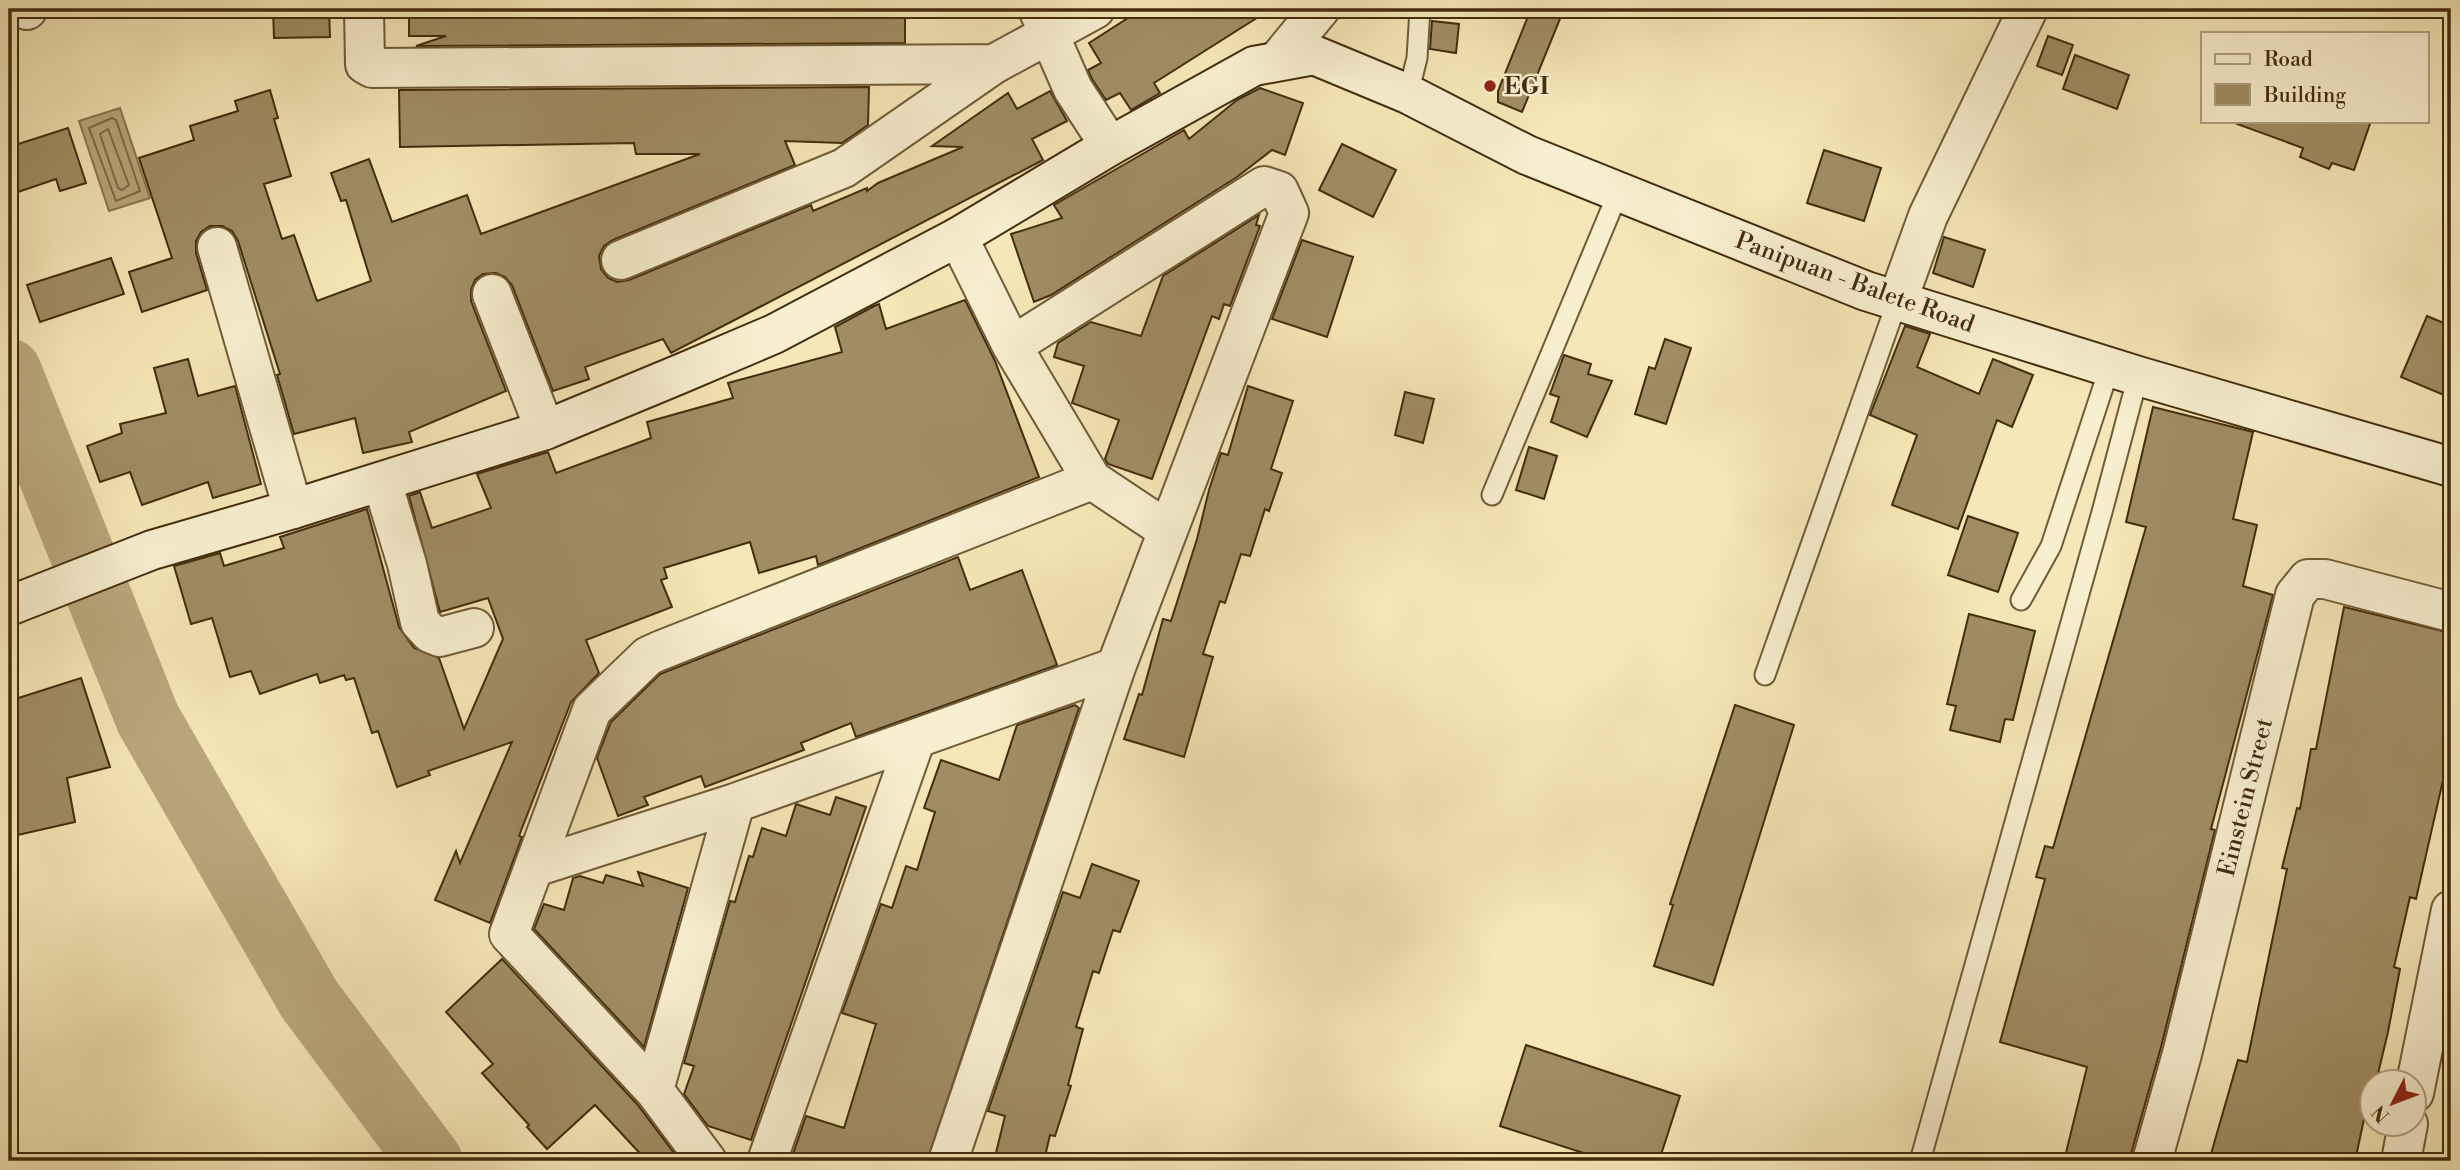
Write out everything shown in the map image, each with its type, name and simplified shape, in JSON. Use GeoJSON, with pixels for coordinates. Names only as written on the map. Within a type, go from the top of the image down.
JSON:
{"type":"FeatureCollection","features":[{"type":"Feature","properties":{"kind":"street"},"geometry":{"type":"LineString","coordinates":[[364,9],[365,64],[372,68],[994,64]]}},
{"type":"Feature","properties":{"kind":"street"},"geometry":{"type":"LineString","coordinates":[[621,260],[844,168],[994,64],[1043,22],[1095,9]]}},
{"type":"Feature","properties":{"kind":"street"},"geometry":{"type":"LineString","coordinates":[[1897,302],[1928,216],[2028,9]]}},
{"type":"Feature","properties":{"kind":"street"},"geometry":{"type":"LineString","coordinates":[[1278,60],[1314,11]]}},
{"type":"Feature","properties":{"kind":"street"},"geometry":{"type":"LineString","coordinates":[[1043,22],[1073,89],[1110,146]]}},
{"type":"Feature","properties":{"kind":"street","name":"Panipuan - Balete Road"},"geometry":{"type":"LineString","coordinates":[[9,606],[152,550],[382,482],[545,430],[774,334],[958,237],[1110,146],[1254,66],[1314,55],[1408,94],[1527,155],[1897,302],[2124,371],[2449,462]]}},
{"type":"Feature","properties":{"kind":"street"},"geometry":{"type":"LineString","coordinates":[[948,1161],[1116,667],[1289,213],[1279,191],[1264,186],[1012,346]]}},
{"type":"Feature","properties":{"kind":"street"},"geometry":{"type":"LineString","coordinates":[[958,237],[1012,346],[1092,480],[1167,530]]}},
{"type":"Feature","properties":{"kind":"street"},"geometry":{"type":"LineString","coordinates":[[217,247],[293,509]]}},
{"type":"Feature","properties":{"kind":"street"},"geometry":{"type":"LineString","coordinates":[[492,294],[545,430]]}},
{"type":"Feature","properties":{"kind":"street"},"geometry":{"type":"LineString","coordinates":[[707,1161],[654,1090],[509,934],[592,710],[648,656],[1092,480]]}},
{"type":"Feature","properties":{"kind":"street"},"geometry":{"type":"LineString","coordinates":[[382,482],[407,564],[420,622],[430,633],[440,637],[474,628]]}},
{"type":"Feature","properties":{"kind":"street","name":"Einstein Street"},"geometry":{"type":"LineString","coordinates":[[2151,1161],[2182,1054],[2295,595],[2308,579],[2325,579],[2451,612]]}},
{"type":"Feature","properties":{"kind":"street"},"geometry":{"type":"LineString","coordinates":[[535,867],[735,803],[915,741],[1116,667]]}},
{"type":"Feature","properties":{"kind":"street"},"geometry":{"type":"LineString","coordinates":[[767,1161],[915,741]]}},
{"type":"Feature","properties":{"kind":"street"},"geometry":{"type":"LineString","coordinates":[[654,1090],[735,803]]}},
{"type":"Feature","properties":{"kind":"street"},"geometry":{"type":"LineString","coordinates":[[2419,1068],[2451,909]]}},
{"type":"Feature","properties":{"kind":"street"},"geometry":{"type":"LineString","coordinates":[[2401,1161],[2405,1138]]}},
{"type":"Feature","properties":{"kind":"lane"},"geometry":{"type":"LineString","coordinates":[[1408,94],[1418,58],[1420,9]]}},
{"type":"Feature","properties":{"kind":"lane"},"geometry":{"type":"LineString","coordinates":[[1492,495],[1618,193]]}},
{"type":"Feature","properties":{"kind":"lane"},"geometry":{"type":"LineString","coordinates":[[1765,675],[1897,302]]}},
{"type":"Feature","properties":{"kind":"lane"},"geometry":{"type":"LineString","coordinates":[[2021,600],[2051,546],[2124,371]]}},
{"type":"Feature","properties":{"kind":"lane"},"geometry":{"type":"LineString","coordinates":[[1920,1161],[2099,525],[2124,371]]}},
{"type":"Feature","properties":{"kind":"water"},"geometry":{"type":"Polygon","coordinates":[[[120,108],[150,198],[109,211],[79,121],[120,108]]]}},
{"type":"Feature","properties":{"kind":"building"},"geometry":{"type":"Polygon","coordinates":[[[273,9],[329,9],[330,37],[274,38],[273,9]]]}},
{"type":"Feature","properties":{"kind":"building"},"geometry":{"type":"Polygon","coordinates":[[[409,9],[905,9],[905,43],[416,46],[446,36],[409,36],[409,9]]]}},
{"type":"Feature","properties":{"kind":"building"},"geometry":{"type":"Polygon","coordinates":[[[1142,9],[1271,9],[1154,83],[1160,93],[1131,110],[1120,93],[1106,100],[1092,79],[1088,70],[1101,63],[1089,43],[1142,9]]]}},
{"type":"Feature","properties":{"kind":"building"},"geometry":{"type":"Polygon","coordinates":[[[1531,9],[1564,9],[1522,112],[1498,102],[1498,91],[1531,9]]]}},
{"type":"Feature","properties":{"kind":"building"},"geometry":{"type":"Polygon","coordinates":[[[1432,21],[1459,24],[1456,53],[1430,49],[1432,21]]]}},
{"type":"Feature","properties":{"kind":"building"},"geometry":{"type":"Polygon","coordinates":[[[2048,36],[2073,45],[2062,75],[2037,66],[2048,36]]]}},
{"type":"Feature","properties":{"kind":"building"},"geometry":{"type":"Polygon","coordinates":[[[2075,55],[2129,75],[2117,109],[2063,89],[2075,55]]]}},
{"type":"Feature","properties":{"kind":"building"},"geometry":{"type":"Polygon","coordinates":[[[869,87],[868,125],[842,143],[785,141],[795,165],[613,240],[604,246],[599,256],[601,269],[608,278],[617,282],[629,280],[811,205],[813,211],[867,188],[867,191],[878,183],[963,147],[932,146],[1008,93],[1017,109],[1050,91],[1067,121],[1032,139],[1043,160],[671,353],[663,339],[585,367],[589,379],[553,391],[512,285],[505,277],[496,273],[483,274],[475,280],[471,301],[506,391],[409,432],[412,442],[363,453],[355,418],[294,434],[277,375],[280,374],[238,241],[232,231],[222,226],[210,226],[201,232],[196,241],[196,253],[207,290],[142,312],[129,272],[172,258],[139,158],[194,140],[190,126],[238,111],[235,101],[270,90],[278,118],[274,119],[291,176],[264,184],[282,239],[294,235],[317,301],[371,281],[346,200],[341,201],[331,173],[369,159],[392,222],[467,195],[481,234],[700,154],[636,154],[634,143],[400,147],[399,90],[869,87]]]}},
{"type":"Feature","properties":{"kind":"building"},"geometry":{"type":"Polygon","coordinates":[[[1260,88],[1303,103],[1285,155],[1272,150],[1237,177],[1051,295],[1034,302],[1011,234],[1062,218],[1054,205],[1184,130],[1189,139],[1237,100],[1260,88]]]}},
{"type":"Feature","properties":{"kind":"building"},"geometry":{"type":"Polygon","coordinates":[[[2371,122],[2354,170],[2332,163],[2329,169],[2300,157],[2303,148],[2237,124],[2371,122]]]}},
{"type":"Feature","properties":{"kind":"building"},"geometry":{"type":"Polygon","coordinates":[[[68,128],[86,183],[60,191],[56,179],[9,195],[9,147],[68,128]]]}},
{"type":"Feature","properties":{"kind":"building"},"geometry":{"type":"Polygon","coordinates":[[[1342,144],[1396,170],[1373,217],[1319,190],[1342,144]]]}},
{"type":"Feature","properties":{"kind":"building"},"geometry":{"type":"Polygon","coordinates":[[[1824,150],[1881,168],[1864,221],[1807,203],[1824,150]]]}},
{"type":"Feature","properties":{"kind":"building"},"geometry":{"type":"Polygon","coordinates":[[[1259,215],[1256,225],[1260,226],[1230,306],[1224,304],[1219,319],[1212,316],[1152,479],[1108,464],[1105,459],[1119,420],[1072,403],[1084,366],[1054,357],[1058,343],[1091,322],[1141,336],[1163,276],[1259,215]]]}},
{"type":"Feature","properties":{"kind":"building"},"geometry":{"type":"Polygon","coordinates":[[[1944,237],[1985,250],[1973,287],[1933,273],[1944,237]]]}},
{"type":"Feature","properties":{"kind":"building"},"geometry":{"type":"Polygon","coordinates":[[[1302,240],[1353,257],[1327,337],[1272,319],[1302,240]]]}},
{"type":"Feature","properties":{"kind":"building"},"geometry":{"type":"Polygon","coordinates":[[[111,258],[124,294],[40,322],[27,285],[111,258]]]}},
{"type":"Feature","properties":{"kind":"building"},"geometry":{"type":"Polygon","coordinates":[[[965,300],[995,361],[1039,477],[818,565],[816,556],[759,573],[750,542],[664,568],[667,578],[661,580],[672,607],[586,640],[599,673],[571,702],[519,836],[522,837],[490,923],[435,900],[456,851],[460,863],[512,742],[428,771],[430,775],[397,787],[378,731],[372,733],[354,678],[346,680],[344,675],[320,683],[317,674],[260,694],[251,671],[230,677],[212,618],[191,624],[174,566],[220,553],[224,566],[284,548],[280,537],[367,509],[399,627],[414,648],[439,658],[464,729],[503,639],[488,598],[440,612],[409,496],[420,492],[432,528],[491,508],[477,474],[548,452],[556,473],[651,438],[647,422],[733,398],[728,383],[842,352],[835,327],[874,306],[879,304],[886,329],[965,300]]]}},
{"type":"Feature","properties":{"kind":"building"},"geometry":{"type":"Polygon","coordinates":[[[2427,316],[2451,326],[2451,398],[2401,377],[2427,316]]]}},
{"type":"Feature","properties":{"kind":"building"},"geometry":{"type":"Polygon","coordinates":[[[1905,326],[1930,334],[1917,367],[1979,394],[1993,359],[2033,375],[2012,427],[1997,420],[1958,529],[1892,505],[1917,435],[1870,415],[1905,326]]]}},
{"type":"Feature","properties":{"kind":"building"},"geometry":{"type":"Polygon","coordinates":[[[1665,339],[1691,348],[1666,424],[1635,414],[1649,367],[1655,369],[1665,339]]]}},
{"type":"Feature","properties":{"kind":"building"},"geometry":{"type":"Polygon","coordinates":[[[1564,355],[1591,364],[1588,374],[1612,381],[1587,437],[1551,422],[1559,397],[1550,394],[1564,355]]]}},
{"type":"Feature","properties":{"kind":"building"},"geometry":{"type":"Polygon","coordinates":[[[188,359],[198,396],[235,386],[261,484],[213,498],[208,482],[142,505],[130,472],[100,482],[87,446],[122,433],[120,424],[166,413],[154,368],[188,359]]]}},
{"type":"Feature","properties":{"kind":"building"},"geometry":{"type":"Polygon","coordinates":[[[1248,386],[1293,401],[1271,469],[1282,473],[1269,511],[1265,509],[1250,556],[1241,554],[1225,603],[1220,601],[1203,654],[1213,657],[1184,757],[1124,739],[1139,694],[1142,695],[1163,619],[1171,621],[1221,453],[1228,455],[1248,386]]]}},
{"type":"Feature","properties":{"kind":"building"},"geometry":{"type":"Polygon","coordinates":[[[1405,392],[1434,399],[1423,443],[1395,435],[1405,392]]]}},
{"type":"Feature","properties":{"kind":"building"},"geometry":{"type":"Polygon","coordinates":[[[2153,407],[2253,432],[2233,519],[2257,525],[2243,586],[2273,595],[2211,829],[2215,830],[2161,1047],[2129,1161],[2064,1161],[2087,1067],[2000,1042],[2045,879],[2036,877],[2045,846],[2053,848],[2146,527],[2126,522],[2153,407]]]}},
{"type":"Feature","properties":{"kind":"building"},"geometry":{"type":"Polygon","coordinates":[[[1529,447],[1557,456],[1544,499],[1516,490],[1529,447]]]}},
{"type":"Feature","properties":{"kind":"building"},"geometry":{"type":"Polygon","coordinates":[[[1968,516],[2018,533],[1998,592],[1948,575],[1968,516]]]}},
{"type":"Feature","properties":{"kind":"building"},"geometry":{"type":"Polygon","coordinates":[[[958,557],[970,590],[1022,570],[1057,665],[856,737],[851,723],[801,743],[804,750],[705,787],[701,776],[644,797],[648,805],[618,816],[597,758],[611,722],[660,674],[958,557]]]}},
{"type":"Feature","properties":{"kind":"building"},"geometry":{"type":"Polygon","coordinates":[[[2344,607],[2451,633],[2451,745],[2416,899],[2410,897],[2394,967],[2400,969],[2379,1068],[2358,1068],[2360,1138],[2355,1161],[2209,1161],[2238,1060],[2247,1062],[2287,869],[2282,868],[2297,808],[2300,809],[2311,749],[2316,749],[2344,607]]]}},
{"type":"Feature","properties":{"kind":"building"},"geometry":{"type":"Polygon","coordinates":[[[1969,614],[2035,631],[2013,720],[2005,719],[2000,742],[1950,730],[1956,706],[1947,704],[1969,614]]]}},
{"type":"Feature","properties":{"kind":"building"},"geometry":{"type":"Polygon","coordinates":[[[81,678],[110,767],[67,778],[75,822],[9,837],[9,701],[81,678]]]}},
{"type":"Feature","properties":{"kind":"building"},"geometry":{"type":"Polygon","coordinates":[[[1075,705],[1079,708],[927,1161],[817,1161],[793,1154],[806,1116],[844,1128],[876,1024],[842,1013],[881,904],[892,908],[906,866],[917,870],[935,812],[924,808],[941,760],[999,780],[1017,725],[1075,705]]]}},
{"type":"Feature","properties":{"kind":"building"},"geometry":{"type":"Polygon","coordinates":[[[1735,705],[1794,725],[1713,985],[1654,966],[1673,905],[1670,904],[1735,705]]]}},
{"type":"Feature","properties":{"kind":"building"},"geometry":{"type":"Polygon","coordinates":[[[836,797],[866,807],[751,1140],[708,1126],[684,1094],[694,1066],[684,1063],[730,901],[735,902],[749,856],[753,857],[762,828],[786,836],[796,804],[830,815],[836,797]]]}},
{"type":"Feature","properties":{"kind":"building"},"geometry":{"type":"Polygon","coordinates":[[[1092,864],[1139,881],[1120,932],[1113,930],[1099,973],[1093,971],[1076,1027],[1083,1029],[1068,1085],[1071,1086],[1055,1136],[1050,1135],[1044,1161],[994,1161],[1005,1116],[988,1111],[1063,892],[1080,898],[1092,864]]]}},
{"type":"Feature","properties":{"kind":"building"},"geometry":{"type":"Polygon","coordinates":[[[638,872],[688,888],[644,1047],[534,929],[544,904],[564,910],[573,878],[580,876],[603,883],[606,875],[643,886],[638,872]]]}},
{"type":"Feature","properties":{"kind":"building"},"geometry":{"type":"Polygon","coordinates":[[[502,959],[637,1104],[680,1161],[647,1161],[595,1105],[547,1149],[527,1127],[529,1125],[482,1073],[493,1064],[446,1012],[502,959]]]}},
{"type":"Feature","properties":{"kind":"building"},"geometry":{"type":"Polygon","coordinates":[[[1526,1045],[1680,1096],[1659,1161],[1608,1161],[1500,1126],[1526,1045]]]}},
{"type":"Feature","properties":{"kind":"waterway"},"geometry":{"type":"LineString","coordinates":[[9,371],[148,719],[309,999],[430,1161]]}},
{"type":"Feature","properties":{"kind":"place","name":"EGI"},"geometry":{"type":"Point","coordinates":[1490,86]}}]}
